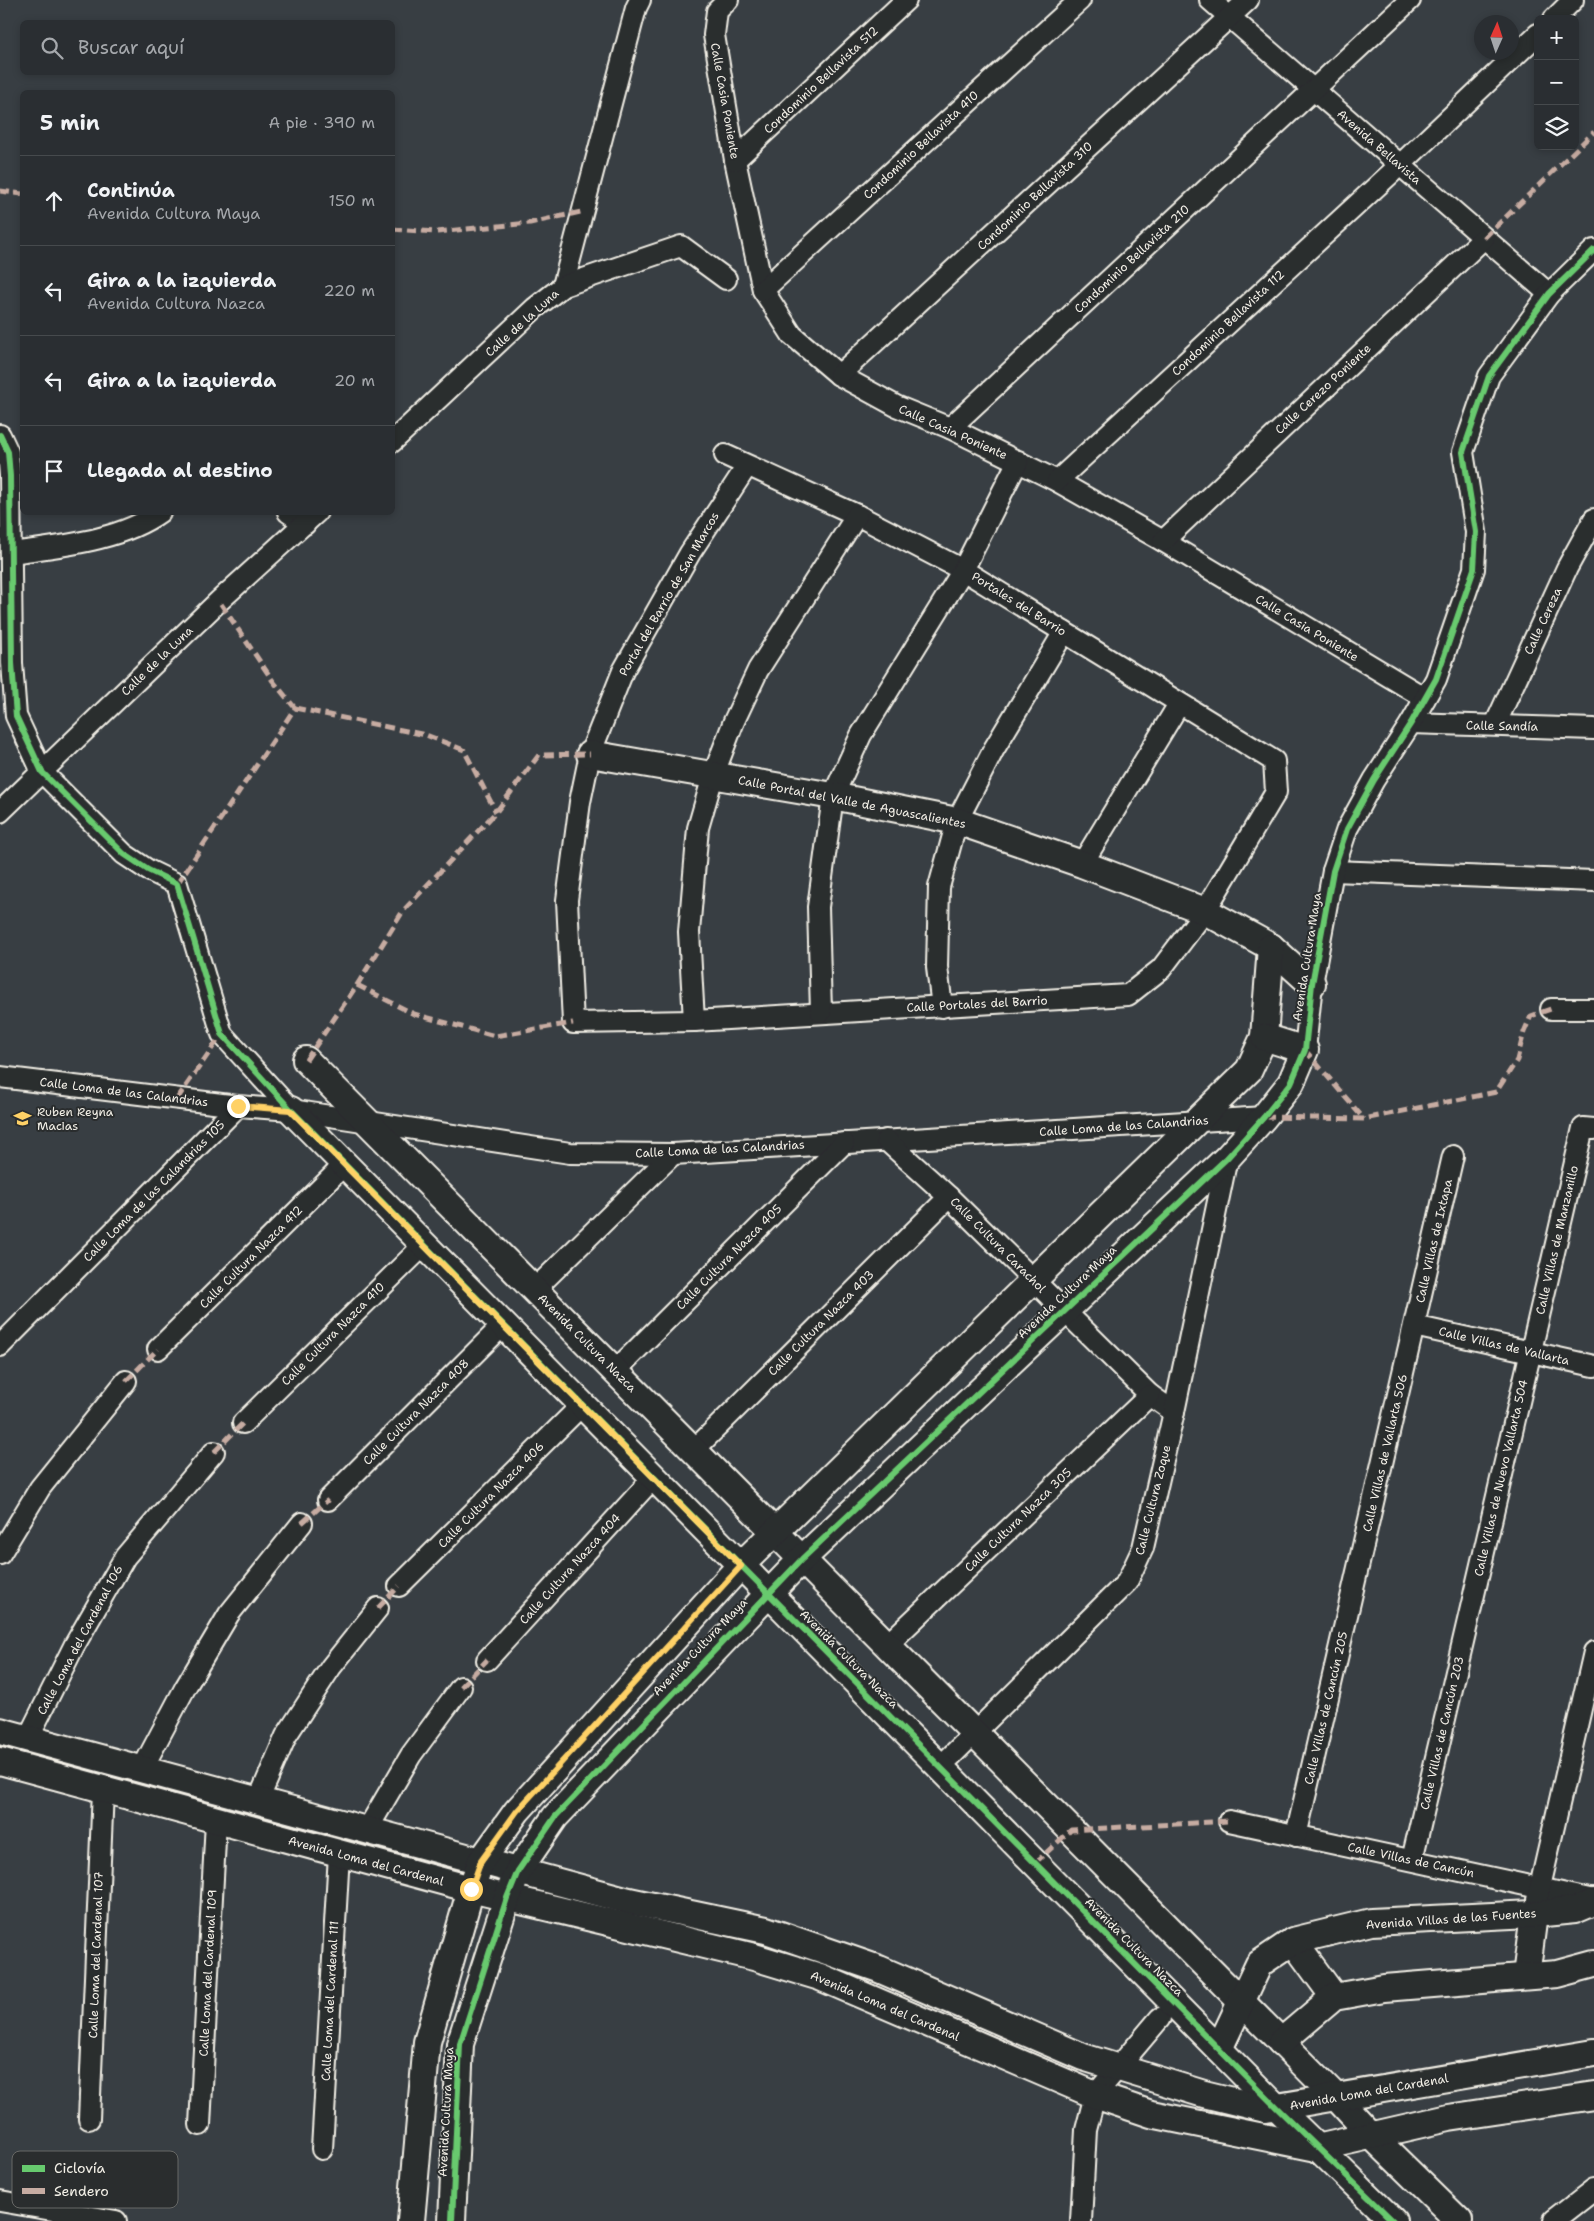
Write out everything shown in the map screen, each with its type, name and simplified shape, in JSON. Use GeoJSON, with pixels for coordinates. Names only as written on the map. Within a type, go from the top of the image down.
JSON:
{"type":"FeatureCollection","features":[{"type":"Feature","properties":{"kind":"street"},"geometry":{"type":"LineString","coordinates":[[563,286],[636,8],[640,0]]}},
{"type":"Feature","properties":{"kind":"street","name":"Calle Casia Poniente"},"geometry":{"type":"LineString","coordinates":[[728,0],[717,11],[714,35],[735,160],[763,290],[792,335],[839,375],[896,406],[950,428],[1057,481],[1163,541],[1425,698]]}},
{"type":"Feature","properties":{"kind":"street","name":"Condominio Bellavista 512"},"geometry":{"type":"LineString","coordinates":[[735,160],[906,0]]}},
{"type":"Feature","properties":{"kind":"street","name":"Condominio Bellavista 410"},"geometry":{"type":"LineString","coordinates":[[763,290],[1080,0]]}},
{"type":"Feature","properties":{"kind":"street","name":"Avenida Bellavista"},"geometry":{"type":"LineString","coordinates":[[1210,0],[1549,294]]}},
{"type":"Feature","properties":{"kind":"street","name":"Condominio Bellavista 310"},"geometry":{"type":"LineString","coordinates":[[839,375],[1248,0]]}},
{"type":"Feature","properties":{"kind":"street","name":"Condominio Bellavista 210"},"geometry":{"type":"LineString","coordinates":[[950,428],[1410,0]]}},
{"type":"Feature","properties":{"kind":"street"},"geometry":{"type":"LineString","coordinates":[[1558,15],[1573,0]]}},
{"type":"Feature","properties":{"kind":"street","name":"Condominio Bellavista 112"},"geometry":{"type":"LineString","coordinates":[[1057,481],[1400,165],[1534,38]]}},
{"type":"Feature","properties":{"kind":"street","name":"Calle Cerezo Poniente"},"geometry":{"type":"LineString","coordinates":[[1163,541],[1484,238]]}},
{"type":"Feature","properties":{"kind":"street","name":"Calle de la Luna"},"geometry":{"type":"LineString","coordinates":[[395,439],[535,308],[563,286],[681,246],[726,278]]}},
{"type":"Feature","properties":{"kind":"street","name":"Avenida Cultura Maya"},"geometry":{"type":"LineString","coordinates":[[452,2221],[460,2044],[506,1898],[518,1871],[554,1817],[802,1559],[1227,1158],[1264,1117],[1290,1083],[1304,1050],[1312,984],[1333,871],[1347,829],[1374,780],[1411,723],[1436,679],[1474,569],[1476,532],[1464,452],[1489,376],[1549,294],[1594,250]]}},
{"type":"Feature","properties":{"kind":"street"},"geometry":{"type":"LineString","coordinates":[[0,435],[8,452],[12,553],[12,663],[16,716],[42,772],[124,854],[148,870],[178,884],[222,1034],[290,1110]]}},
{"type":"Feature","properties":{"kind":"street","name":"Portales del Barrio"},"geometry":{"type":"LineString","coordinates":[[725,455],[857,515],[963,570],[1274,761],[1276,792]]}},
{"type":"Feature","properties":{"kind":"street"},"geometry":{"type":"LineString","coordinates":[[821,1012],[818,907],[833,796],[861,735],[963,570],[1018,461]]}},
{"type":"Feature","properties":{"kind":"street","name":"Portal del Barrio de San Marcos"},"geometry":{"type":"LineString","coordinates":[[573,1023],[567,900],[580,802],[590,754],[623,670],[690,553],[747,466]]}},
{"type":"Feature","properties":{"kind":"street"},"geometry":{"type":"LineString","coordinates":[[12,553],[83,542],[145,523],[156,515]]}},
{"type":"Feature","properties":{"kind":"street"},"geometry":{"type":"LineString","coordinates":[[694,1021],[689,932],[698,828],[713,776],[734,721],[758,670],[857,515]]}},
{"type":"Feature","properties":{"kind":"street","name":"Calle de la Luna"},"geometry":{"type":"LineString","coordinates":[[0,812],[219,601],[303,516]]}},
{"type":"Feature","properties":{"kind":"street","name":"Calle Cereza"},"geometry":{"type":"LineString","coordinates":[[1495,724],[1567,568],[1594,519]]}},
{"type":"Feature","properties":{"kind":"street"},"geometry":{"type":"LineString","coordinates":[[942,1007],[937,967],[939,887],[957,821],[994,749],[1064,632]]}},
{"type":"Feature","properties":{"kind":"street"},"geometry":{"type":"LineString","coordinates":[[1082,864],[1179,704]]}},
{"type":"Feature","properties":{"kind":"street","name":"Calle Sandía"},"geometry":{"type":"LineString","coordinates":[[1411,723],[1450,726],[1495,724],[1594,729]]}},
{"type":"Feature","properties":{"kind":"street","name":"Calle Portal del Valle de Aguascalientes"},"geometry":{"type":"LineString","coordinates":[[590,754],[833,796],[957,821],[1082,864],[1205,911],[1271,947],[1312,984]]}},
{"type":"Feature","properties":{"kind":"street","name":"Calle Portales del Barrio"},"geometry":{"type":"LineString","coordinates":[[573,1023],[694,1021],[1128,995],[1161,969],[1205,911],[1276,792]]}},
{"type":"Feature","properties":{"kind":"street"},"geometry":{"type":"LineString","coordinates":[[1333,871],[1594,881]]}},
{"type":"Feature","properties":{"kind":"street","name":"Avenida Cultura Maya"},"geometry":{"type":"LineString","coordinates":[[411,2221],[427,2042],[471,1889],[481,1861],[517,1811],[741,1566],[1194,1121],[1249,1070],[1264,1037],[1271,947]]}},
{"type":"Feature","properties":{"kind":"street"},"geometry":{"type":"LineString","coordinates":[[1551,1009],[1594,1009]]}},
{"type":"Feature","properties":{"kind":"street"},"geometry":{"type":"LineString","coordinates":[[1264,1037],[1304,1050]]}},
{"type":"Feature","properties":{"kind":"street","name":"Avenida Cultura Nazca"},"geometry":{"type":"LineString","coordinates":[[306,1060],[1337,2098],[1372,2136],[1459,2221]]}},
{"type":"Feature","properties":{"kind":"street","name":"Calle Loma de las Calandrias"},"geometry":{"type":"LineString","coordinates":[[0,1077],[238,1106],[290,1110],[369,1124],[570,1153],[672,1154],[1264,1117]]}},
{"type":"Feature","properties":{"kind":"street","name":"Calle Loma de las Calandrias 105"},"geometry":{"type":"LineString","coordinates":[[0,1346],[238,1106]]}},
{"type":"Feature","properties":{"kind":"street","name":"Avenida Cultura Nazca"},"geometry":{"type":"LineString","coordinates":[[290,1110],[1277,2108],[1393,2221]]}},
{"type":"Feature","properties":{"kind":"street","name":"Calle Villas de Manzanillo"},"geometry":{"type":"LineString","coordinates":[[1531,1352],[1588,1129]]}},
{"type":"Feature","properties":{"kind":"street","name":"Calle Cultura Carachol"},"geometry":{"type":"LineString","coordinates":[[886,1140],[949,1197],[1034,1279],[1150,1395],[1174,1412]]}},
{"type":"Feature","properties":{"kind":"street","name":"Calle Cultura Nazca 405"},"geometry":{"type":"LineString","coordinates":[[615,1371],[844,1143]]}},
{"type":"Feature","properties":{"kind":"street"},"geometry":{"type":"LineString","coordinates":[[534,1290],[672,1154]]}},
{"type":"Feature","properties":{"kind":"street","name":"Calle Villas de Ixtapa"},"geometry":{"type":"LineString","coordinates":[[1414,1326],[1453,1156]]}},
{"type":"Feature","properties":{"kind":"street","name":"Calle Cultura Zoque"},"geometry":{"type":"LineString","coordinates":[[940,1767],[1128,1582],[1143,1548],[1174,1412],[1227,1158]]}},
{"type":"Feature","properties":{"kind":"street","name":"Calle Cultura Nazca 412"},"geometry":{"type":"LineString","coordinates":[[158,1349],[344,1165]]}},
{"type":"Feature","properties":{"kind":"street","name":"Calle Cultura Nazca 403"},"geometry":{"type":"LineString","coordinates":[[694,1450],[949,1197]]}},
{"type":"Feature","properties":{"kind":"street","name":"Calle Cultura Nazca 410"},"geometry":{"type":"LineString","coordinates":[[243,1424],[424,1245]]}},
{"type":"Feature","properties":{"kind":"street","name":"Calle Cultura Nazca 408"},"geometry":{"type":"LineString","coordinates":[[328,1500],[503,1325]]}},
{"type":"Feature","properties":{"kind":"street","name":"Calle Villas de Vallarta"},"geometry":{"type":"LineString","coordinates":[[1414,1326],[1594,1366]]}},
{"type":"Feature","properties":{"kind":"street","name":"Calle Villas de Vallarta 506"},"geometry":{"type":"LineString","coordinates":[[1355,1581],[1414,1326]]}},
{"type":"Feature","properties":{"kind":"street","name":"Calle Villas de Nuevo Vallarta 504"},"geometry":{"type":"LineString","coordinates":[[1472,1605],[1531,1352]]}},
{"type":"Feature","properties":{"kind":"street"},"geometry":{"type":"LineString","coordinates":[[0,1554],[40,1488],[126,1381]]}},
{"type":"Feature","properties":{"kind":"street","name":"Calle Cultura Nazca 305"},"geometry":{"type":"LineString","coordinates":[[887,1645],[1150,1395]]}},
{"type":"Feature","properties":{"kind":"street","name":"Calle Cultura Nazca 406"},"geometry":{"type":"LineString","coordinates":[[400,1586],[582,1405]]}},
{"type":"Feature","properties":{"kind":"street","name":"Calle Loma del Cardenal 106"},"geometry":{"type":"LineString","coordinates":[[28,1738],[74,1646],[125,1557],[214,1452]]}},
{"type":"Feature","properties":{"kind":"street","name":"Calle Cultura Nazca 404"},"geometry":{"type":"LineString","coordinates":[[487,1660],[654,1478]]}},
{"type":"Feature","properties":{"kind":"street"},"geometry":{"type":"LineString","coordinates":[[141,1771],[185,1688],[229,1614],[302,1523]]}},
{"type":"Feature","properties":{"kind":"street","name":"Calle Villas de Cancún 205"},"geometry":{"type":"LineString","coordinates":[[1296,1836],[1355,1581]]}},
{"type":"Feature","properties":{"kind":"street","name":"Calle Villas de Cancún 203"},"geometry":{"type":"LineString","coordinates":[[1412,1860],[1472,1605]]}},
{"type":"Feature","properties":{"kind":"street"},"geometry":{"type":"LineString","coordinates":[[258,1802],[286,1736],[331,1667],[378,1608]]}},
{"type":"Feature","properties":{"kind":"street"},"geometry":{"type":"LineString","coordinates":[[1526,1976],[1534,1914],[1594,1652]]}},
{"type":"Feature","properties":{"kind":"street"},"geometry":{"type":"LineString","coordinates":[[367,1830],[411,1755],[461,1687]]}},
{"type":"Feature","properties":{"kind":"street","name":"Avenida Loma del Cardenal"},"geometry":{"type":"LineString","coordinates":[[0,1731],[141,1771],[629,1900],[766,1930],[879,1970],[1083,2058],[1266,2109],[1594,2053]]}},
{"type":"Feature","properties":{"kind":"street","name":"Avenida Loma del Cardenal"},"geometry":{"type":"LineString","coordinates":[[0,1761],[471,1889],[754,1957],[820,1977],[1095,2095],[1151,2114],[1317,2148],[1448,2118],[1594,2096]]}},
{"type":"Feature","properties":{"kind":"street","name":"Calle Loma del Cardenal 107"},"geometry":{"type":"LineString","coordinates":[[88,2119],[103,1790]]}},
{"type":"Feature","properties":{"kind":"street","name":"Calle Loma del Cardenal 109"},"geometry":{"type":"LineString","coordinates":[[200,2125],[216,1821]]}},
{"type":"Feature","properties":{"kind":"street","name":"Calle Villas de Cancún"},"geometry":{"type":"LineString","coordinates":[[1229,1821],[1594,1901]]}},
{"type":"Feature","properties":{"kind":"street","name":"Calle Loma del Cardenal 111"},"geometry":{"type":"LineString","coordinates":[[322,2148],[339,1854]]}},
{"type":"Feature","properties":{"kind":"street","name":"Avenida Villas de las Fuentes"},"geometry":{"type":"LineString","coordinates":[[1219,2049],[1259,1964],[1293,1941],[1371,1922],[1534,1914],[1574,1910],[1594,1901]]}},
{"type":"Feature","properties":{"kind":"street"},"geometry":{"type":"LineString","coordinates":[[754,1957],[766,1930]]}},
{"type":"Feature","properties":{"kind":"street"},"geometry":{"type":"LineString","coordinates":[[1293,1941],[1334,1998]]}},
{"type":"Feature","properties":{"kind":"street"},"geometry":{"type":"LineString","coordinates":[[820,1977],[831,1953]]}},
{"type":"Feature","properties":{"kind":"street"},"geometry":{"type":"LineString","coordinates":[[1281,2042],[1334,1998],[1384,1988],[1557,1974],[1594,1964]]}},
{"type":"Feature","properties":{"kind":"street"},"geometry":{"type":"LineString","coordinates":[[1081,2221],[1086,2130],[1095,2095],[1160,2018]]}},
{"type":"Feature","properties":{"kind":"street"},"geometry":{"type":"LineString","coordinates":[[1554,2221],[1594,2190]]}},
{"type":"Feature","properties":{"kind":"street"},"geometry":{"type":"LineString","coordinates":[[41,2208],[116,2221]]}},
{"type":"Feature","properties":{"kind":"marked path"},"geometry":{"type":"LineString","coordinates":[[1484,238],[1594,132]]}},
{"type":"Feature","properties":{"kind":"marked path"},"geometry":{"type":"LineString","coordinates":[[0,191],[20,194]]}},
{"type":"Feature","properties":{"kind":"marked path"},"geometry":{"type":"LineString","coordinates":[[395,229],[436,232],[530,223],[581,212]]}},
{"type":"Feature","properties":{"kind":"marked path"},"geometry":{"type":"LineString","coordinates":[[177,884],[295,708],[273,681],[219,601]]}},
{"type":"Feature","properties":{"kind":"marked path"},"geometry":{"type":"LineString","coordinates":[[295,708],[426,735],[464,750],[496,812]]}},
{"type":"Feature","properties":{"kind":"marked path"},"geometry":{"type":"LineString","coordinates":[[306,1060],[357,985],[403,911],[496,812],[539,755],[590,754]]}},
{"type":"Feature","properties":{"kind":"marked path"},"geometry":{"type":"LineString","coordinates":[[357,985],[414,1014],[495,1036],[573,1023]]}},
{"type":"Feature","properties":{"kind":"marked path"},"geometry":{"type":"LineString","coordinates":[[1264,1117],[1364,1119],[1496,1092],[1517,1060],[1524,1032],[1531,1016],[1551,1009]]}},
{"type":"Feature","properties":{"kind":"marked path"},"geometry":{"type":"LineString","coordinates":[[177,1099],[222,1034]]}},
{"type":"Feature","properties":{"kind":"marked path"},"geometry":{"type":"LineString","coordinates":[[1305,1050],[1364,1119]]}},
{"type":"Feature","properties":{"kind":"marked path"},"geometry":{"type":"LineString","coordinates":[[126,1381],[158,1349]]}},
{"type":"Feature","properties":{"kind":"marked path"},"geometry":{"type":"LineString","coordinates":[[214,1452],[243,1423]]}},
{"type":"Feature","properties":{"kind":"marked path"},"geometry":{"type":"LineString","coordinates":[[302,1523],[328,1500]]}},
{"type":"Feature","properties":{"kind":"marked path"},"geometry":{"type":"LineString","coordinates":[[378,1608],[399,1586]]}},
{"type":"Feature","properties":{"kind":"marked path"},"geometry":{"type":"LineString","coordinates":[[461,1687],[487,1660]]}},
{"type":"Feature","properties":{"kind":"marked path"},"geometry":{"type":"LineString","coordinates":[[1035,1863],[1071,1830],[1229,1821]]}},
{"type":"Feature","properties":{"kind":"cycle path"},"geometry":{"type":"LineString","coordinates":[[452,2221],[460,2044],[507,1898],[518,1871],[555,1817],[802,1559],[1227,1158],[1264,1117],[1291,1083],[1305,1050],[1312,984],[1333,871],[1347,829],[1374,780],[1411,723],[1436,679],[1474,569],[1476,532],[1463,452],[1489,376],[1549,294],[1594,250]]}},
{"type":"Feature","properties":{"kind":"cycle path"},"geometry":{"type":"LineString","coordinates":[[0,435],[8,452],[10,476],[12,663],[16,716],[42,772],[124,854],[148,870],[177,884],[222,1034],[291,1110],[1277,2108],[1393,2221]]}},
{"type":"Feature","properties":{"kind":"place","name":"Ruben Reyna Macias"},"geometry":{"type":"Point","coordinates":[23,1119]}},
{"type":"Feature","properties":{"kind":"route"},"geometry":{"type":"LineString","coordinates":[[238,1106],[290,1110],[741,1566],[517,1811],[481,1861],[471,1889]]}}]}
